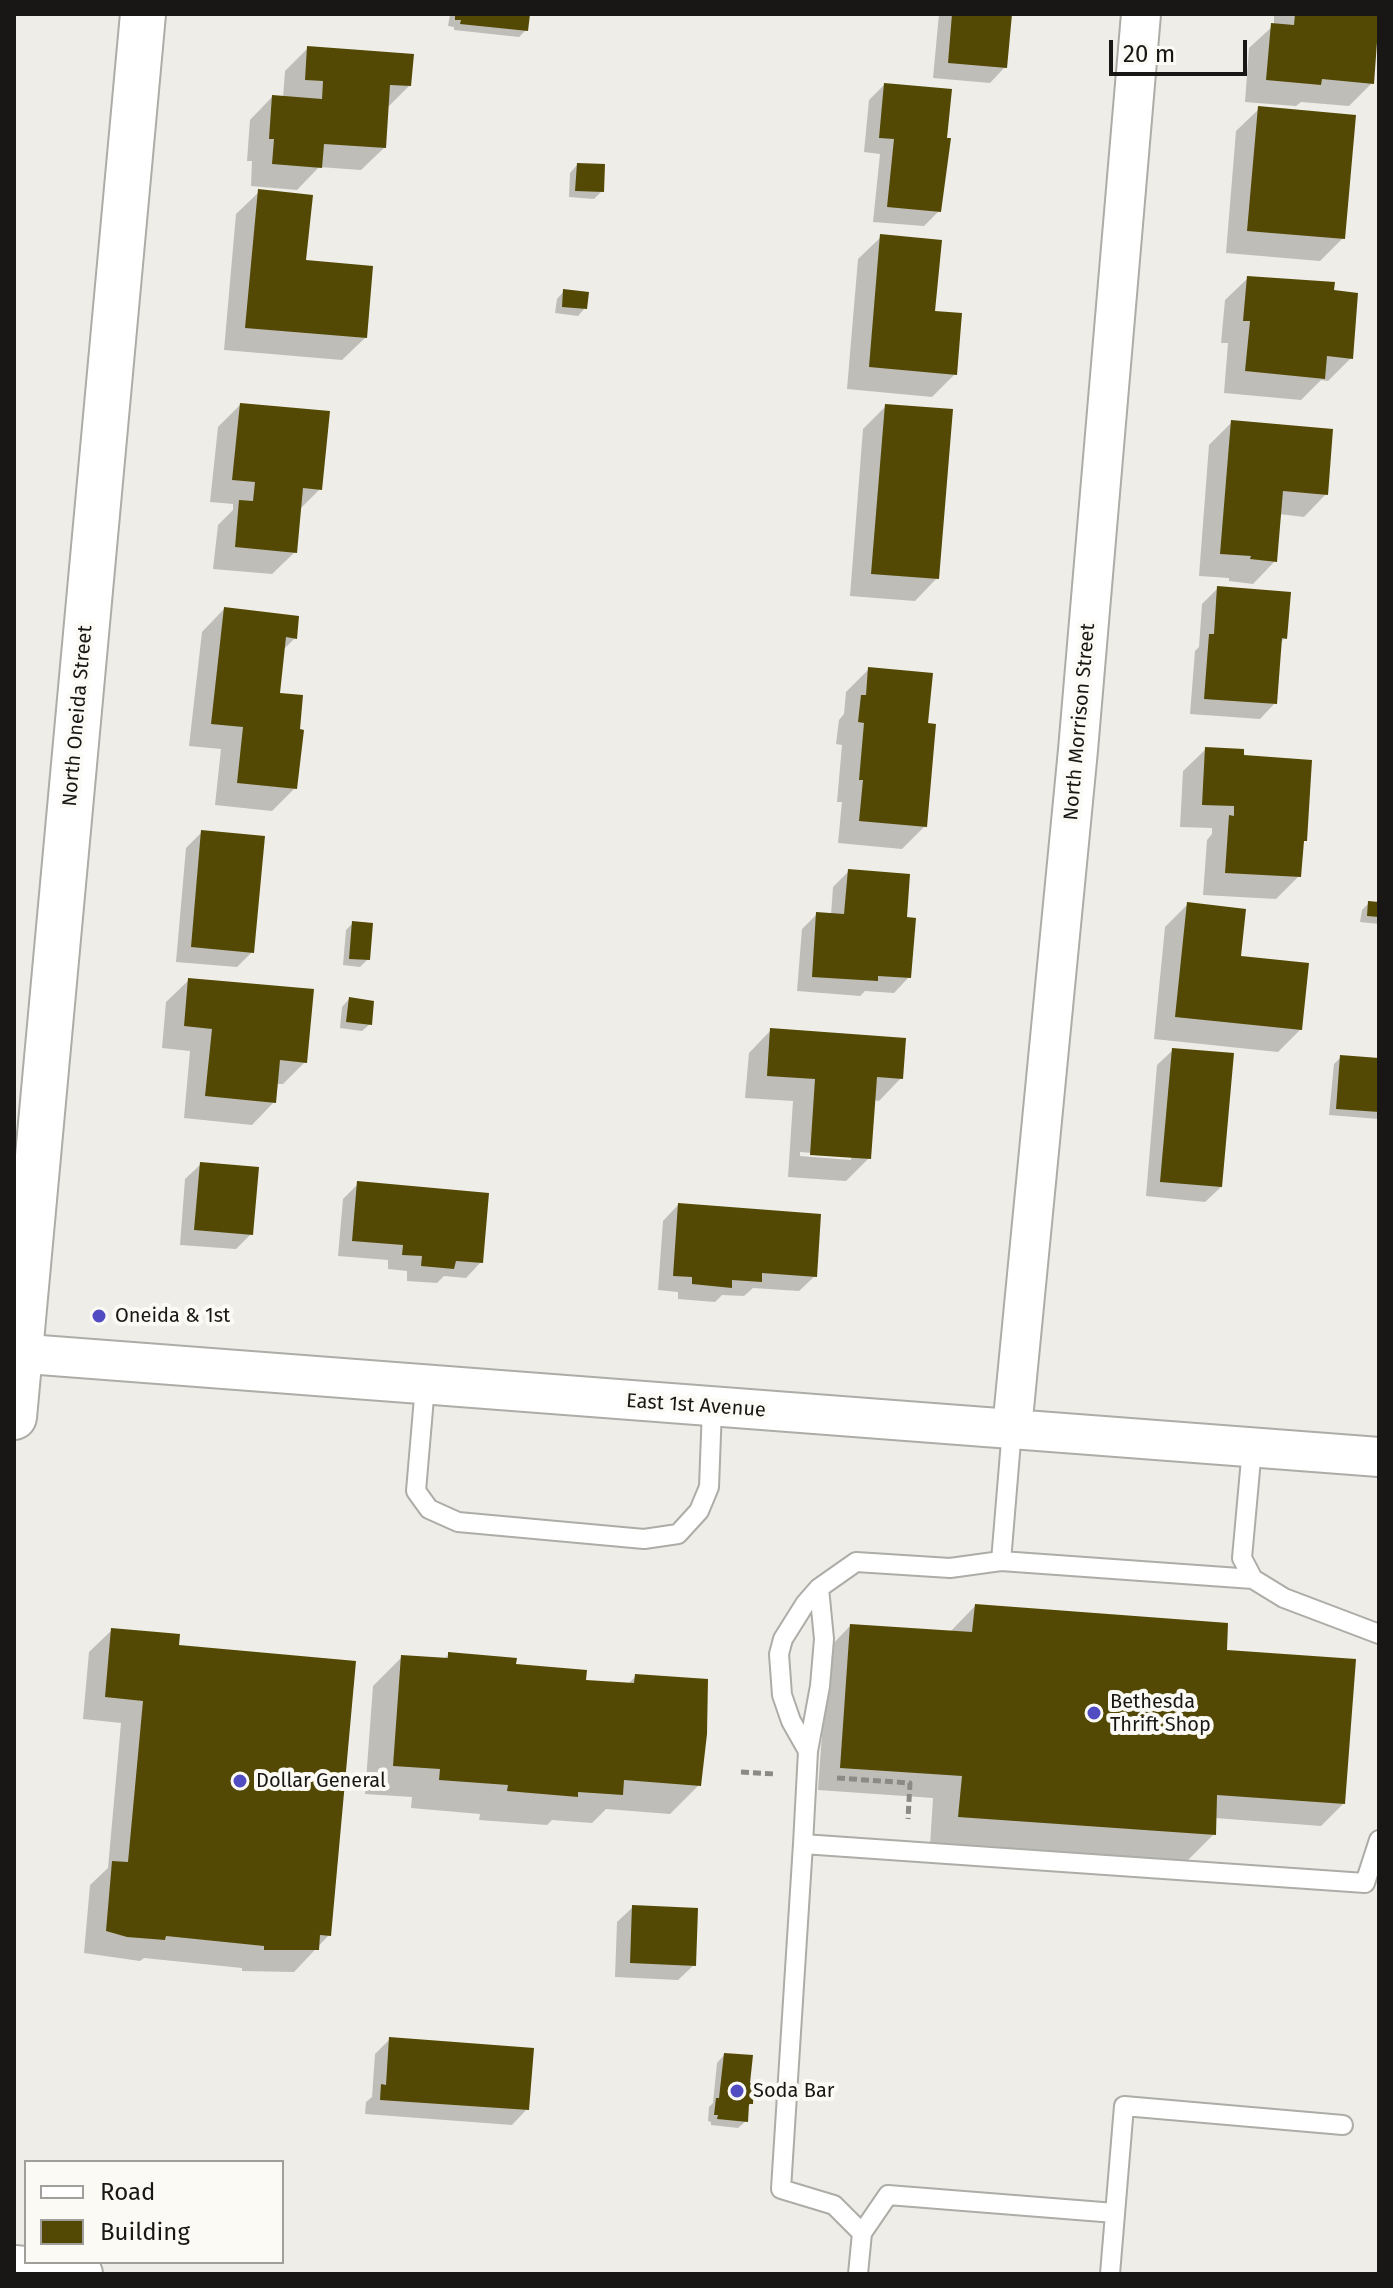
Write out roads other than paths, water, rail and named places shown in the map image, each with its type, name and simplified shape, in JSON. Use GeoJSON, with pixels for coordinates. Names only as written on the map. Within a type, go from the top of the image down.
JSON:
{"type":"FeatureCollection","features":[{"type":"Feature","properties":{"kind":"street","name":"North Oneida Street"},"geometry":{"type":"LineString","coordinates":[[14,1417],[17,1354],[143,14]]}},
{"type":"Feature","properties":{"kind":"street","name":"North Morrison Street"},"geometry":{"type":"LineString","coordinates":[[1012,1429],[1077,766],[1141,14]]}},
{"type":"Feature","properties":{"kind":"street","name":"East 1st Avenue"},"geometry":{"type":"LineString","coordinates":[[17,1354],[1379,1457]]}},
{"type":"Feature","properties":{"kind":"street"},"geometry":{"type":"LineString","coordinates":[[14,2268],[80,2274]]}},
{"type":"Feature","properties":{"kind":"lane"},"geometry":{"type":"LineString","coordinates":[[425,1386],[416,1491],[429,1509],[458,1522],[644,1539],[678,1534],[699,1511],[709,1487],[712,1408]]}},
{"type":"Feature","properties":{"kind":"lane"},"geometry":{"type":"LineString","coordinates":[[1001,1561],[1012,1429]]}},
{"type":"Feature","properties":{"kind":"lane"},"geometry":{"type":"LineString","coordinates":[[1252,1448],[1242,1558],[1253,1579]]}},
{"type":"Feature","properties":{"kind":"lane"},"geometry":{"type":"LineString","coordinates":[[808,1751],[791,1721],[782,1695],[779,1654],[783,1639],[805,1604],[819,1588],[856,1562],[950,1568],[1001,1561],[1253,1579],[1284,1598],[1379,1634]]}},
{"type":"Feature","properties":{"kind":"lane"},"geometry":{"type":"LineString","coordinates":[[819,1588],[824,1639],[806,1776],[781,2189],[834,2205],[862,2233]]}},
{"type":"Feature","properties":{"kind":"lane"},"geometry":{"type":"LineString","coordinates":[[803,1844],[1365,1883],[1379,1840]]}},
{"type":"Feature","properties":{"kind":"lane"},"geometry":{"type":"LineString","coordinates":[[1110,2274],[1124,2106],[1343,2125]]}},
{"type":"Feature","properties":{"kind":"lane"},"geometry":{"type":"LineString","coordinates":[[858,2274],[862,2233],[888,2195],[1115,2213]]}},
{"type":"Feature","properties":{"kind":"place","name":"Oneida & 1st"},"geometry":{"type":"Point","coordinates":[99,1316]}},
{"type":"Feature","properties":{"kind":"place","name":"Bethesda Thrift Shop"},"geometry":{"type":"Point","coordinates":[1094,1713]}},
{"type":"Feature","properties":{"kind":"place","name":"Dollar General"},"geometry":{"type":"Point","coordinates":[240,1781]}},
{"type":"Feature","properties":{"kind":"place","name":"Soda Bar"},"geometry":{"type":"Point","coordinates":[737,2091]}}]}
